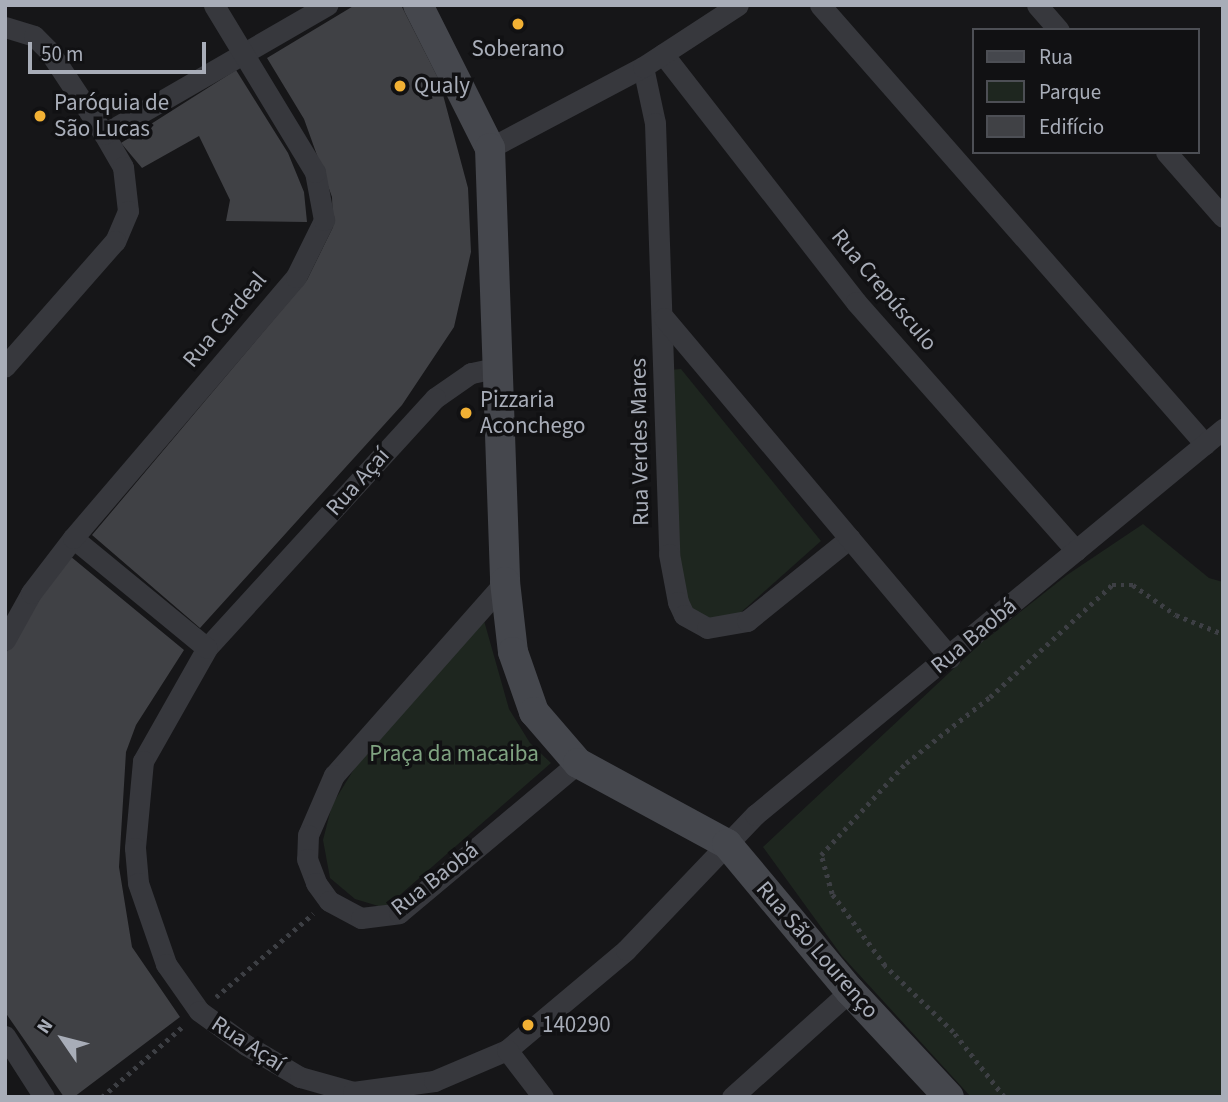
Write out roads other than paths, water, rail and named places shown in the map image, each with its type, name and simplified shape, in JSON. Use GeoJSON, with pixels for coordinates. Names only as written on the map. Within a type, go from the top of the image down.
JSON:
{"type":"FeatureCollection","features":[{"type":"Feature","properties":{"kind":"street","name":"Rua Cardeal"},"geometry":{"type":"LineString","coordinates":[[5,640],[31,593],[73,538],[296,277],[324,220],[315,172],[245,51],[214,5]]}},
{"type":"Feature","properties":{"kind":"street"},"geometry":{"type":"LineString","coordinates":[[104,134],[327,5]]}},
{"type":"Feature","properties":{"kind":"street"},"geometry":{"type":"LineString","coordinates":[[418,5],[490,148],[495,368],[505,582],[513,652],[524,688],[546,731],[579,763]]}},
{"type":"Feature","properties":{"kind":"street"},"geometry":{"type":"LineString","coordinates":[[490,148],[643,67],[738,5]]}},
{"type":"Feature","properties":{"kind":"street"},"geometry":{"type":"LineString","coordinates":[[820,5],[1205,444]]}},
{"type":"Feature","properties":{"kind":"street"},"geometry":{"type":"LineString","coordinates":[[1037,5],[1057,28]]}},
{"type":"Feature","properties":{"kind":"street"},"geometry":{"type":"LineString","coordinates":[[5,27],[41,43],[104,134],[127,185],[121,228],[5,366]]}},
{"type":"Feature","properties":{"kind":"street","name":"Rua Crepúsculo"},"geometry":{"type":"LineString","coordinates":[[663,54],[856,302],[1076,551]]}},
{"type":"Feature","properties":{"kind":"street","name":"Rua Verdes Mares"},"geometry":{"type":"LineString","coordinates":[[643,67],[656,123],[664,318],[669,554],[684,615],[707,628],[747,621],[850,538]]}},
{"type":"Feature","properties":{"kind":"street"},"geometry":{"type":"LineString","coordinates":[[1168,154],[1223,217]]}},
{"type":"Feature","properties":{"kind":"street"},"geometry":{"type":"LineString","coordinates":[[664,318],[950,658]]}},
{"type":"Feature","properties":{"kind":"street","name":"Rua Açaí"},"geometry":{"type":"LineString","coordinates":[[495,368],[471,373],[435,398],[207,648],[144,761],[135,848],[149,926],[199,1012],[300,1077],[353,1092],[434,1081],[507,1050],[626,950],[727,844]]}},
{"type":"Feature","properties":{"kind":"street","name":"Rua Baobá"},"geometry":{"type":"LineString","coordinates":[[727,844],[755,815],[950,658],[1223,429]]}},
{"type":"Feature","properties":{"kind":"street"},"geometry":{"type":"LineString","coordinates":[[73,538],[207,648]]}},
{"type":"Feature","properties":{"kind":"street","name":"Rua Baobá"},"geometry":{"type":"LineString","coordinates":[[505,582],[334,775],[308,835],[307,859],[316,883],[329,901],[361,918],[399,913],[579,763]]}},
{"type":"Feature","properties":{"kind":"street","name":"Rua São Lourenço"},"geometry":{"type":"LineString","coordinates":[[579,763],[677,813],[727,844],[850,991],[948,1097]]}},
{"type":"Feature","properties":{"kind":"street"},"geometry":{"type":"LineString","coordinates":[[732,1097],[850,991]]}},
{"type":"Feature","properties":{"kind":"street"},"geometry":{"type":"LineString","coordinates":[[5,1036],[44,1097]]}},
{"type":"Feature","properties":{"kind":"street"},"geometry":{"type":"LineString","coordinates":[[507,1050],[543,1097]]}},
{"type":"Feature","properties":{"kind":"place","name":"Soberano"},"geometry":{"type":"Point","coordinates":[518,24]}},
{"type":"Feature","properties":{"kind":"place","name":"Qualy"},"geometry":{"type":"Point","coordinates":[400,86]}},
{"type":"Feature","properties":{"kind":"place","name":"Paróquia de São Lucas"},"geometry":{"type":"Point","coordinates":[40,116]}},
{"type":"Feature","properties":{"kind":"place","name":"Pizzaria Aconchego"},"geometry":{"type":"Point","coordinates":[466,413]}},
{"type":"Feature","properties":{"kind":"place","name":"140290"},"geometry":{"type":"Point","coordinates":[528,1025]}},
{"type":"Feature","properties":{"kind":"park label","name":"Praça da macaiba"},"geometry":{"type":"Point","coordinates":[454,754]}}]}
